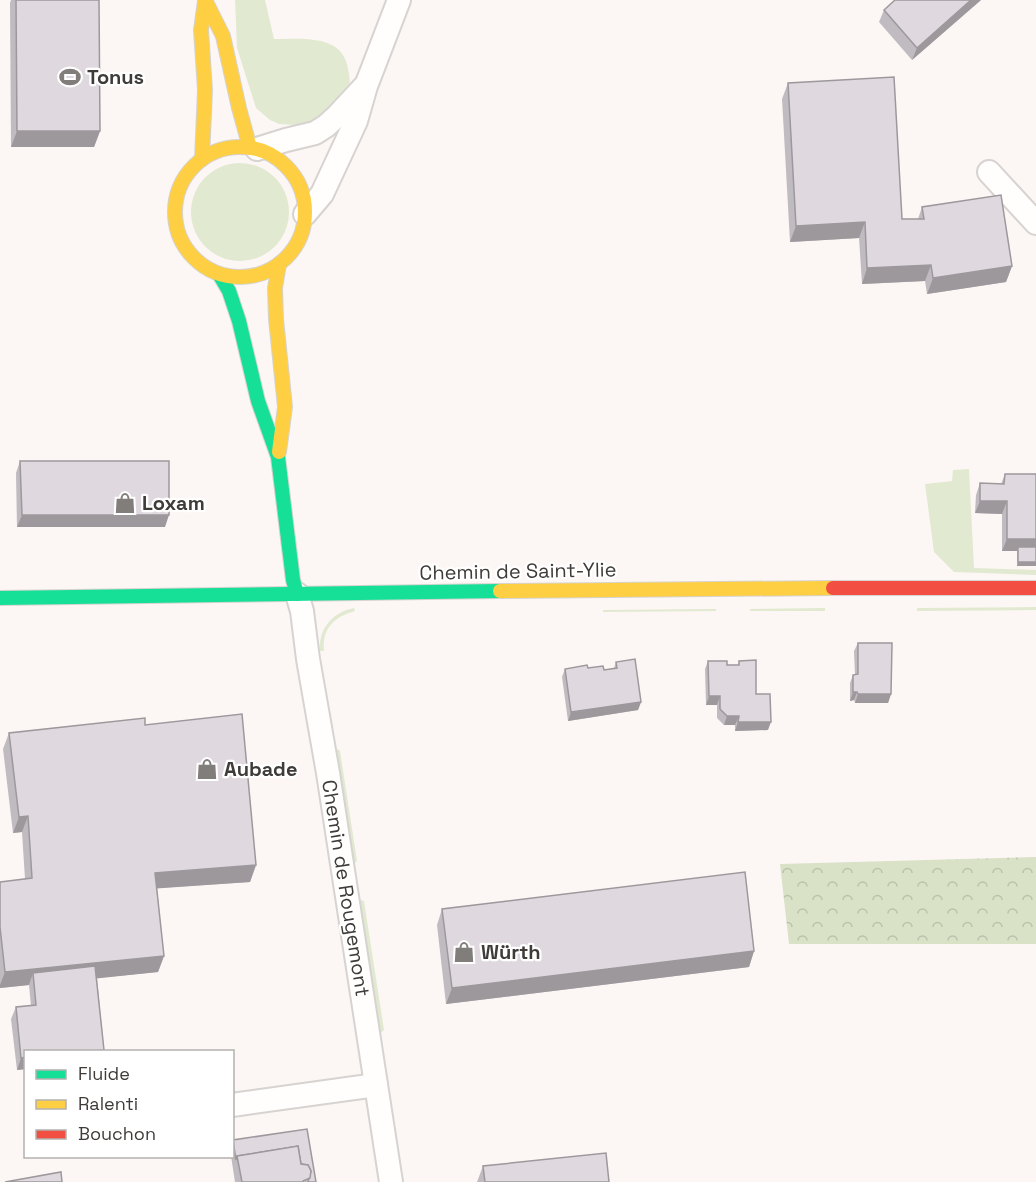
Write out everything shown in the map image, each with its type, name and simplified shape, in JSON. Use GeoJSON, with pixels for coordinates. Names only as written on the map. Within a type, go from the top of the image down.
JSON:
{"type":"FeatureCollection","features":[{"type":"Feature","properties":{"kind":"street"},"geometry":{"type":"LineString","coordinates":[[305,214],[322,194],[356,121],[366,86],[399,0]]}},
{"type":"Feature","properties":{"kind":"street"},"geometry":{"type":"LineString","coordinates":[[205,1],[223,36],[238,108],[254,148]]}},
{"type":"Feature","properties":{"kind":"street"},"geometry":{"type":"LineString","coordinates":[[202,159],[205,90],[201,30],[205,1]]}},
{"type":"Feature","properties":{"kind":"street"},"geometry":{"type":"LineString","coordinates":[[254,148],[315,133],[338,115],[366,86]]}},
{"type":"Feature","properties":{"kind":"street"},"geometry":{"type":"LineString","coordinates":[[225,148],[254,148],[271,154],[283,162],[300,186],[305,214],[302,233],[292,250],[279,264],[256,275],[232,277],[219,274],[198,262],[190,254],[183,244],[176,224],[175,205],[180,187],[189,171],[202,159],[225,148]]}},
{"type":"Feature","properties":{"kind":"street"},"geometry":{"type":"LineString","coordinates":[[989,172],[1036,223]]}},
{"type":"Feature","properties":{"kind":"street"},"geometry":{"type":"LineString","coordinates":[[278,457],[285,407],[276,319],[275,288],[279,264]]}},
{"type":"Feature","properties":{"kind":"street"},"geometry":{"type":"LineString","coordinates":[[219,274],[229,291],[239,321],[258,401],[278,457],[293,580],[297,594]]}},
{"type":"Feature","properties":{"kind":"street","name":"Chemin de Saint-Ylie"},"geometry":{"type":"LineString","coordinates":[[0,598],[625,589],[1036,588]]}},
{"type":"Feature","properties":{"kind":"street","name":"Chemin de Rougemont"},"geometry":{"type":"LineString","coordinates":[[297,594],[302,610],[391,1182]]}},
{"type":"Feature","properties":{"kind":"street"},"geometry":{"type":"LineString","coordinates":[[234,1105],[376,1085]]}},
{"type":"Feature","properties":{"kind":"green space"},"geometry":{"type":"Polygon","coordinates":[[[235,0],[265,0],[274,39],[321,41],[330,44],[343,55],[350,83],[321,116],[309,123],[279,124],[270,120],[256,108],[237,48],[235,0]]]}},
{"type":"Feature","properties":{"kind":"green space"},"geometry":{"type":"Polygon","coordinates":[[[230,163],[250,163],[275,177],[286,193],[289,212],[286,231],[275,247],[250,261],[230,261],[213,253],[199,239],[191,222],[191,202],[199,185],[213,171],[230,163]]]}},
{"type":"Feature","properties":{"kind":"green space"},"geometry":{"type":"Polygon","coordinates":[[[969,469],[974,568],[1036,570],[1036,575],[954,572],[934,552],[925,484],[952,481],[953,470],[969,469]]]}},
{"type":"Feature","properties":{"kind":"green space"},"geometry":{"type":"Polygon","coordinates":[[[1036,607],[1036,610],[917,611],[917,608],[1036,607]]]}},
{"type":"Feature","properties":{"kind":"green space"},"geometry":{"type":"Polygon","coordinates":[[[354,608],[355,611],[335,620],[327,630],[324,651],[320,651],[324,629],[328,623],[340,613],[354,608]]]}},
{"type":"Feature","properties":{"kind":"green space"},"geometry":{"type":"Polygon","coordinates":[[[825,608],[825,611],[750,611],[750,609],[825,608]]]}},
{"type":"Feature","properties":{"kind":"green space"},"geometry":{"type":"Polygon","coordinates":[[[716,609],[716,611],[603,612],[603,610],[716,609]]]}},
{"type":"Feature","properties":{"kind":"green space"},"geometry":{"type":"Polygon","coordinates":[[[338,749],[357,861],[355,863],[353,862],[336,751],[338,749]]]}},
{"type":"Feature","properties":{"kind":"green space"},"geometry":{"type":"Polygon","coordinates":[[[1036,857],[1036,944],[789,944],[780,864],[1036,857]]]}},
{"type":"Feature","properties":{"kind":"green space"},"geometry":{"type":"Polygon","coordinates":[[[360,901],[364,901],[384,1030],[381,1033],[360,901]]]}},
{"type":"Feature","properties":{"kind":"building"},"geometry":{"type":"Polygon","coordinates":[[[16,0],[99,0],[100,131],[17,131],[16,0]]]}},
{"type":"Feature","properties":{"kind":"building"},"geometry":{"type":"Polygon","coordinates":[[[895,0],[971,0],[917,48],[884,10],[895,0]]]}},
{"type":"Feature","properties":{"kind":"building"},"geometry":{"type":"Polygon","coordinates":[[[894,77],[902,219],[924,219],[922,207],[1001,195],[1012,266],[933,278],[931,265],[867,268],[865,222],[796,226],[788,83],[894,77]]]}},
{"type":"Feature","properties":{"kind":"building"},"geometry":{"type":"Polygon","coordinates":[[[20,461],[169,461],[169,515],[22,515],[20,461]]]}},
{"type":"Feature","properties":{"kind":"building"},"geometry":{"type":"Polygon","coordinates":[[[1005,474],[1036,474],[1036,539],[1007,539],[1007,501],[980,501],[980,483],[1004,484],[1005,474]]]}},
{"type":"Feature","properties":{"kind":"building"},"geometry":{"type":"Polygon","coordinates":[[[1018,547],[1036,547],[1036,562],[1018,562],[1018,547]]]}},
{"type":"Feature","properties":{"kind":"building"},"geometry":{"type":"Polygon","coordinates":[[[858,643],[892,643],[891,694],[853,692],[853,675],[858,674],[858,643]]]}},
{"type":"Feature","properties":{"kind":"building"},"geometry":{"type":"Polygon","coordinates":[[[635,659],[641,702],[571,712],[565,669],[587,665],[588,668],[603,666],[604,670],[617,668],[616,662],[635,659]]]}},
{"type":"Feature","properties":{"kind":"building"},"geometry":{"type":"Polygon","coordinates":[[[756,660],[756,694],[770,694],[771,722],[738,722],[739,716],[727,716],[720,709],[720,696],[709,696],[708,661],[727,661],[727,665],[739,665],[739,661],[756,660]]]}},
{"type":"Feature","properties":{"kind":"building"},"geometry":{"type":"Polygon","coordinates":[[[242,714],[256,865],[155,873],[164,956],[5,972],[0,927],[0,882],[32,878],[28,816],[19,817],[9,733],[145,718],[145,725],[242,714]]]}},
{"type":"Feature","properties":{"kind":"building"},"geometry":{"type":"Polygon","coordinates":[[[745,872],[754,951],[452,988],[442,909],[745,872]]]}},
{"type":"Feature","properties":{"kind":"building"},"geometry":{"type":"Polygon","coordinates":[[[95,966],[104,1050],[24,1050],[24,1057],[21,1058],[16,1007],[36,1005],[33,973],[95,966]]]}},
{"type":"Feature","properties":{"kind":"building"},"geometry":{"type":"Polygon","coordinates":[[[307,1129],[316,1182],[308,1182],[311,1171],[308,1165],[301,1164],[298,1146],[237,1156],[236,1160],[234,1140],[307,1129]]]}},
{"type":"Feature","properties":{"kind":"building"},"geometry":{"type":"Polygon","coordinates":[[[298,1146],[301,1164],[308,1165],[311,1171],[310,1178],[303,1182],[242,1182],[237,1156],[298,1146]]]}},
{"type":"Feature","properties":{"kind":"building"},"geometry":{"type":"Polygon","coordinates":[[[606,1153],[609,1182],[485,1182],[483,1166],[606,1153]]]}},
{"type":"Feature","properties":{"kind":"building"},"geometry":{"type":"Polygon","coordinates":[[[61,1172],[62,1182],[5,1182],[61,1172]]]}},
{"type":"Feature","properties":{"kind":"traffic: fast"},"geometry":{"type":"LineString","coordinates":[[219,274],[229,291],[239,321],[258,401],[278,457],[293,580],[297,594]]}},
{"type":"Feature","properties":{"kind":"traffic: fast"},"geometry":{"type":"LineString","coordinates":[[0,598],[500,591]]}},
{"type":"Feature","properties":{"kind":"traffic: slow"},"geometry":{"type":"LineString","coordinates":[[202,159],[205,90],[201,30],[205,1]]}},
{"type":"Feature","properties":{"kind":"traffic: slow"},"geometry":{"type":"LineString","coordinates":[[207,4],[223,36],[250,148]]}},
{"type":"Feature","properties":{"kind":"traffic: slow"},"geometry":{"type":"LineString","coordinates":[[240,147],[265,152],[286,166],[300,187],[305,212],[300,237],[286,258],[265,272],[240,277],[215,272],[194,258],[180,237],[175,212],[180,187],[194,166],[215,152],[240,147]]}},
{"type":"Feature","properties":{"kind":"traffic: slow"},"geometry":{"type":"LineString","coordinates":[[279,264],[275,288],[276,319],[285,407],[279,452]]}},
{"type":"Feature","properties":{"kind":"traffic: slow"},"geometry":{"type":"LineString","coordinates":[[500,591],[833,588]]}},
{"type":"Feature","properties":{"kind":"traffic: jam"},"geometry":{"type":"LineString","coordinates":[[833,588],[1036,588]]}},
{"type":"Feature","properties":{"kind":"place","name":"Tonus"},"geometry":{"type":"Point","coordinates":[70,77]}},
{"type":"Feature","properties":{"kind":"place","name":"Loxam"},"geometry":{"type":"Point","coordinates":[125,503]}},
{"type":"Feature","properties":{"kind":"place","name":"Aubade"},"geometry":{"type":"Point","coordinates":[207,769]}},
{"type":"Feature","properties":{"kind":"place","name":"Würth"},"geometry":{"type":"Point","coordinates":[464,952]}}]}
